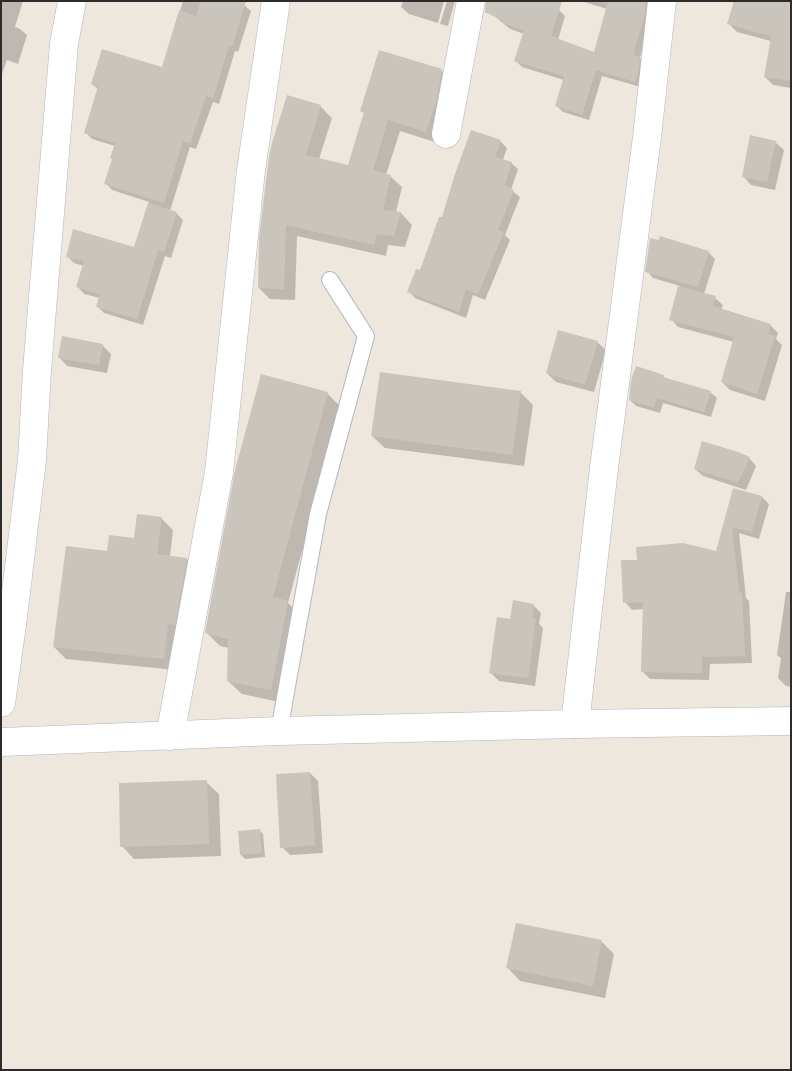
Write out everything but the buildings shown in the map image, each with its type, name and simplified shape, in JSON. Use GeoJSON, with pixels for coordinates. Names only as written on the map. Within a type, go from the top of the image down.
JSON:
{"type":"FeatureCollection","features":[{"type":"Feature","properties":{"kind":"street"},"geometry":{"type":"LineString","coordinates":[[1,703],[32,460],[38,360],[64,44],[72,1]]}},
{"type":"Feature","properties":{"kind":"street"},"geometry":{"type":"LineString","coordinates":[[170,736],[220,472],[251,170],[276,1]]}},
{"type":"Feature","properties":{"kind":"street"},"geometry":{"type":"LineString","coordinates":[[446,134],[471,1]]}},
{"type":"Feature","properties":{"kind":"street"},"geometry":{"type":"LineString","coordinates":[[575,724],[604,468],[662,1]]}},
{"type":"Feature","properties":{"kind":"street"},"geometry":{"type":"LineString","coordinates":[[1,742],[279,731],[791,721]]}},
{"type":"Feature","properties":{"kind":"lane"},"geometry":{"type":"LineString","coordinates":[[279,731],[318,514],[366,336],[330,280]]}}]}
